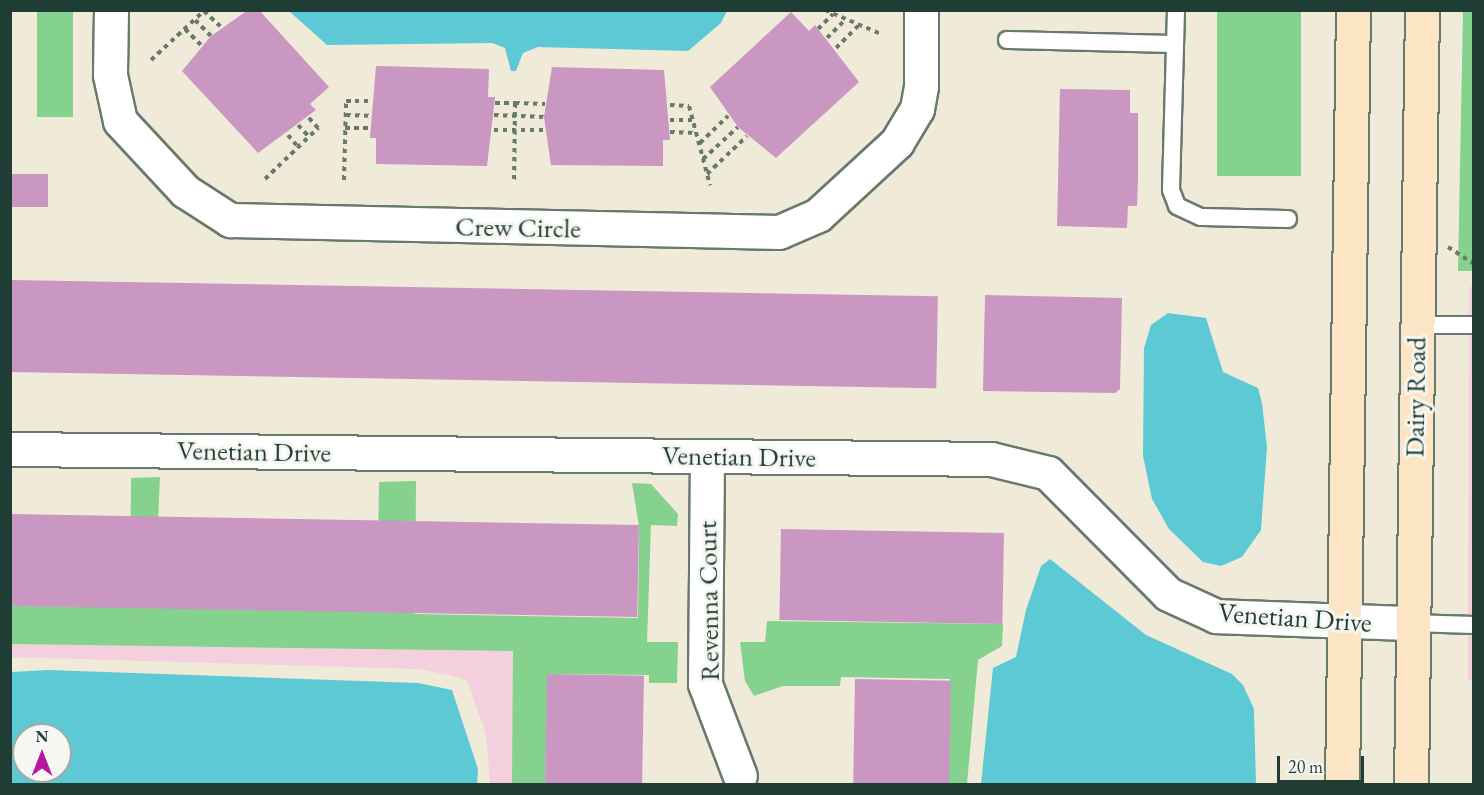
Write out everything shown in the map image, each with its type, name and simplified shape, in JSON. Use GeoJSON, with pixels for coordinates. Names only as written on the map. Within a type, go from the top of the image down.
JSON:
{"type":"FeatureCollection","features":[{"type":"Feature","properties":{"kind":"street","name":"Crew Circle"},"geometry":{"type":"LineString","coordinates":[[111,10],[110,75],[120,121],[185,191],[230,220],[779,232],[818,214],[897,142],[919,98],[921,10]]}},
{"type":"Feature","properties":{"kind":"street"},"geometry":{"type":"LineString","coordinates":[[1342,784],[1353,10]]}},
{"type":"Feature","properties":{"kind":"street","name":"Dairy Road"},"geometry":{"type":"LineString","coordinates":[[1411,784],[1411,623],[1422,10]]}},
{"type":"Feature","properties":{"kind":"street","name":"Venetian Drive"},"geometry":{"type":"LineString","coordinates":[[10,449],[991,459],[1048,473],[1167,594],[1216,616],[1343,623],[1411,623]]}},
{"type":"Feature","properties":{"kind":"street","name":"Revenna Court"},"geometry":{"type":"LineString","coordinates":[[707,456],[705,684],[740,776]]}},
{"type":"Feature","properties":{"kind":"lane"},"geometry":{"type":"LineString","coordinates":[[1176,10],[1171,190],[1177,206],[1201,218],[1288,219]]}},
{"type":"Feature","properties":{"kind":"lane"},"geometry":{"type":"LineString","coordinates":[[1008,40],[1175,44]]}},
{"type":"Feature","properties":{"kind":"lane"},"geometry":{"type":"LineString","coordinates":[[1416,325],[1473,325]]}},
{"type":"Feature","properties":{"kind":"lane"},"geometry":{"type":"LineString","coordinates":[[1411,623],[1473,625]]}},
{"type":"Feature","properties":{"kind":"path"},"geometry":{"type":"LineString","coordinates":[[152,60],[204,11],[221,27]]}},
{"type":"Feature","properties":{"kind":"path"},"geometry":{"type":"LineString","coordinates":[[818,29],[829,12],[881,34]]}},
{"type":"Feature","properties":{"kind":"path"},"geometry":{"type":"LineString","coordinates":[[826,38],[846,19]]}},
{"type":"Feature","properties":{"kind":"path"},"geometry":{"type":"LineString","coordinates":[[195,20],[211,36]]}},
{"type":"Feature","properties":{"kind":"path"},"geometry":{"type":"LineString","coordinates":[[836,48],[859,25]]}},
{"type":"Feature","properties":{"kind":"path"},"geometry":{"type":"LineString","coordinates":[[185,29],[201,45]]}},
{"type":"Feature","properties":{"kind":"path"},"geometry":{"type":"LineString","coordinates":[[344,180],[346,101],[370,101]]}},
{"type":"Feature","properties":{"kind":"path"},"geometry":{"type":"LineString","coordinates":[[495,103],[545,104]]}},
{"type":"Feature","properties":{"kind":"path"},"geometry":{"type":"LineString","coordinates":[[514,182],[515,104]]}},
{"type":"Feature","properties":{"kind":"path"},"geometry":{"type":"LineString","coordinates":[[670,105],[689,106],[710,185]]}},
{"type":"Feature","properties":{"kind":"path"},"geometry":{"type":"LineString","coordinates":[[346,116],[369,116]]}},
{"type":"Feature","properties":{"kind":"path"},"geometry":{"type":"LineString","coordinates":[[494,116],[544,117]]}},
{"type":"Feature","properties":{"kind":"path"},"geometry":{"type":"LineString","coordinates":[[699,143],[728,116]]}},
{"type":"Feature","properties":{"kind":"path"},"geometry":{"type":"LineString","coordinates":[[265,179],[318,128],[308,117]]}},
{"type":"Feature","properties":{"kind":"path"},"geometry":{"type":"LineString","coordinates":[[670,120],[693,120]]}},
{"type":"Feature","properties":{"kind":"path"},"geometry":{"type":"LineString","coordinates":[[298,125],[309,137]]}},
{"type":"Feature","properties":{"kind":"path"},"geometry":{"type":"LineString","coordinates":[[703,159],[738,127]]}},
{"type":"Feature","properties":{"kind":"path"},"geometry":{"type":"LineString","coordinates":[[345,128],[369,129]]}},
{"type":"Feature","properties":{"kind":"path"},"geometry":{"type":"LineString","coordinates":[[494,130],[544,130]]}},
{"type":"Feature","properties":{"kind":"path"},"geometry":{"type":"LineString","coordinates":[[670,132],[696,133]]}},
{"type":"Feature","properties":{"kind":"path"},"geometry":{"type":"LineString","coordinates":[[288,135],[298,147]]}},
{"type":"Feature","properties":{"kind":"path"},"geometry":{"type":"LineString","coordinates":[[707,174],[747,136]]}},
{"type":"Feature","properties":{"kind":"path"},"geometry":{"type":"LineString","coordinates":[[1445,246],[1473,264]]}},
{"type":"Feature","properties":{"kind":"shaded area"},"geometry":{"type":"Polygon","coordinates":[[[1469,287],[1474,287],[1474,680],[1468,680],[1469,287]]]}},
{"type":"Feature","properties":{"kind":"shaded area"},"geometry":{"type":"Polygon","coordinates":[[[10,644],[513,651],[515,784],[490,784],[486,734],[467,681],[454,676],[418,669],[11,657],[10,644]]]}},
{"type":"Feature","properties":{"kind":"green space"},"geometry":{"type":"Polygon","coordinates":[[[37,11],[73,11],[73,117],[37,117],[37,11]]]}},
{"type":"Feature","properties":{"kind":"green space"},"geometry":{"type":"Polygon","coordinates":[[[1217,11],[1301,11],[1301,176],[1217,176],[1217,11]]]}},
{"type":"Feature","properties":{"kind":"green space"},"geometry":{"type":"Polygon","coordinates":[[[1463,11],[1474,11],[1473,271],[1458,271],[1463,11]]]}},
{"type":"Feature","properties":{"kind":"green space"},"geometry":{"type":"Polygon","coordinates":[[[160,477],[154,607],[377,610],[379,482],[416,481],[415,614],[638,618],[639,526],[632,483],[651,484],[678,514],[677,526],[651,525],[647,642],[678,642],[677,683],[649,683],[649,675],[548,674],[545,784],[512,784],[513,651],[11,644],[11,606],[130,607],[131,478],[160,477]]]}},
{"type":"Feature","properties":{"kind":"green space"},"geometry":{"type":"Polygon","coordinates":[[[767,621],[1003,624],[1002,646],[978,660],[967,784],[949,784],[950,679],[841,677],[840,686],[783,686],[754,696],[745,681],[740,642],[765,642],[767,621]]]}},
{"type":"Feature","properties":{"kind":"water"},"geometry":{"type":"Polygon","coordinates":[[[289,11],[727,11],[721,23],[688,51],[538,47],[523,53],[516,71],[511,71],[505,48],[492,43],[327,45],[289,11]]]}},
{"type":"Feature","properties":{"kind":"water"},"geometry":{"type":"Polygon","coordinates":[[[1168,313],[1206,318],[1223,372],[1258,388],[1262,403],[1267,447],[1261,530],[1242,557],[1221,566],[1203,562],[1169,529],[1152,499],[1143,456],[1144,348],[1151,325],[1168,313]]]}},
{"type":"Feature","properties":{"kind":"water"},"geometry":{"type":"Polygon","coordinates":[[[1050,559],[1146,635],[1232,674],[1243,685],[1254,709],[1256,784],[981,784],[993,668],[1016,657],[1026,610],[1041,566],[1050,559]]]}},
{"type":"Feature","properties":{"kind":"water"},"geometry":{"type":"Polygon","coordinates":[[[48,670],[418,683],[452,690],[478,769],[477,784],[11,784],[11,672],[48,670]]]}},
{"type":"Feature","properties":{"kind":"building"},"geometry":{"type":"Polygon","coordinates":[[[248,10],[259,10],[329,87],[310,104],[316,110],[258,153],[182,71],[211,36],[248,10]]]}},
{"type":"Feature","properties":{"kind":"building"},"geometry":{"type":"Polygon","coordinates":[[[791,12],[809,31],[815,25],[859,82],[776,158],[738,127],[710,87],[791,12]]]}},
{"type":"Feature","properties":{"kind":"building"},"geometry":{"type":"Polygon","coordinates":[[[376,66],[489,69],[488,97],[495,97],[487,166],[376,164],[376,138],[370,138],[376,66]]]}},
{"type":"Feature","properties":{"kind":"building"},"geometry":{"type":"Polygon","coordinates":[[[552,67],[664,70],[670,140],[663,140],[663,166],[551,165],[544,117],[552,67]]]}},
{"type":"Feature","properties":{"kind":"building"},"geometry":{"type":"Polygon","coordinates":[[[1060,89],[1130,90],[1130,113],[1138,113],[1138,177],[1137,206],[1128,206],[1127,228],[1057,226],[1060,89]]]}},
{"type":"Feature","properties":{"kind":"building"},"geometry":{"type":"Polygon","coordinates":[[[10,174],[48,174],[48,207],[10,207],[10,174]]]}},
{"type":"Feature","properties":{"kind":"building"},"geometry":{"type":"Polygon","coordinates":[[[10,280],[938,296],[936,388],[10,372],[10,280]]]}},
{"type":"Feature","properties":{"kind":"building"},"geometry":{"type":"Polygon","coordinates":[[[985,295],[1122,298],[1120,389],[1115,393],[983,391],[985,295]]]}},
{"type":"Feature","properties":{"kind":"building"},"geometry":{"type":"Polygon","coordinates":[[[10,514],[639,525],[637,617],[10,606],[10,514]]]}},
{"type":"Feature","properties":{"kind":"building"},"geometry":{"type":"Polygon","coordinates":[[[781,529],[1004,533],[1002,624],[779,620],[781,529]]]}},
{"type":"Feature","properties":{"kind":"building"},"geometry":{"type":"Polygon","coordinates":[[[547,674],[644,676],[642,784],[545,784],[547,674]]]}},
{"type":"Feature","properties":{"kind":"building"},"geometry":{"type":"Polygon","coordinates":[[[855,679],[951,681],[949,784],[853,784],[855,679]]]}}]}
